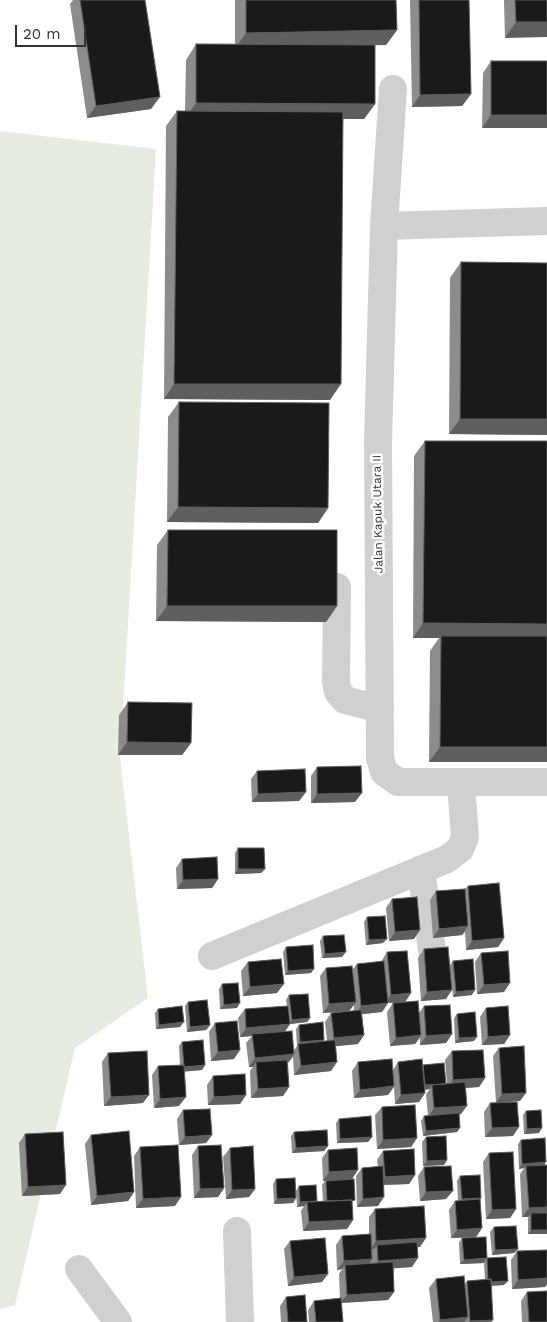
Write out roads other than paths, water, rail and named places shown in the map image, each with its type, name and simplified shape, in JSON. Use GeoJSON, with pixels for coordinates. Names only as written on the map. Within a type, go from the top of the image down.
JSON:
{"type":"FeatureCollection","features":[{"type":"Feature","properties":{"kind":"street","name":"Jalan Kapuk Utara II"},"geometry":{"type":"LineString","coordinates":[[380,734],[378,443],[384,226],[393,89]]}},
{"type":"Feature","properties":{"kind":"street"},"geometry":{"type":"LineString","coordinates":[[384,226],[547,221]]}},
{"type":"Feature","properties":{"kind":"street"},"geometry":{"type":"LineString","coordinates":[[337,587],[336,682],[338,692],[380,734],[384,772],[398,782],[467,784],[547,782]]}},
{"type":"Feature","properties":{"kind":"street"},"geometry":{"type":"LineString","coordinates":[[212,956],[447,858],[460,849],[465,837],[462,798],[463,790],[467,784]]}},
{"type":"Feature","properties":{"kind":"street"},"geometry":{"type":"LineString","coordinates":[[421,869],[432,950]]}},
{"type":"Feature","properties":{"kind":"street"},"geometry":{"type":"LineString","coordinates":[[237,1231],[240,1322]]}},
{"type":"Feature","properties":{"kind":"street"},"geometry":{"type":"LineString","coordinates":[[79,1269],[118,1322]]}}]}
